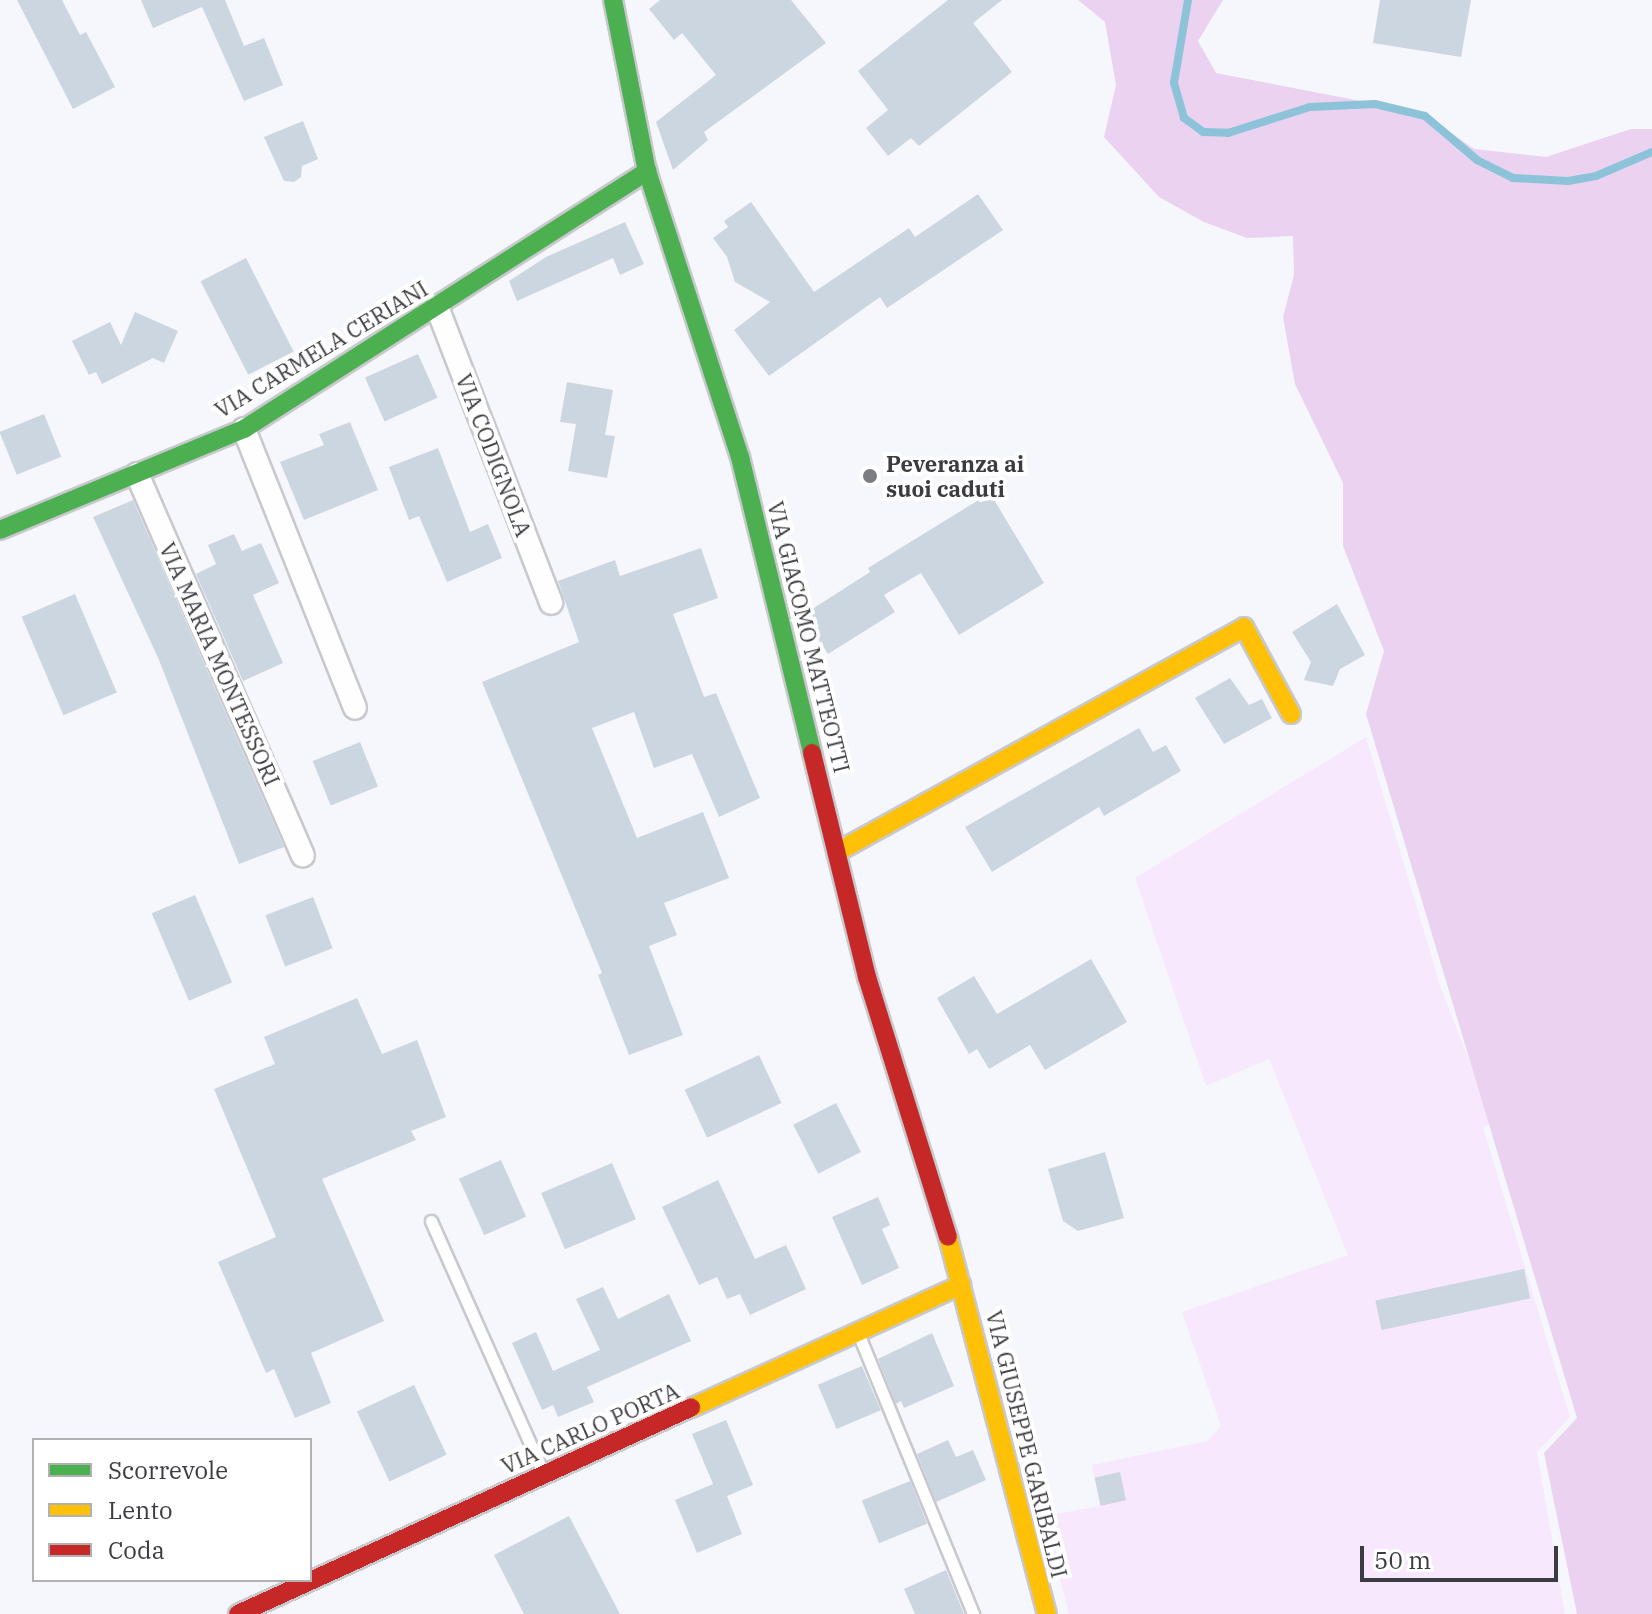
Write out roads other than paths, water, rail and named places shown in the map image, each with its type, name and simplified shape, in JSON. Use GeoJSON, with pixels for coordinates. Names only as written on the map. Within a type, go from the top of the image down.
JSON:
{"type":"FeatureCollection","features":[{"type":"Feature","properties":{"kind":"street","name":"VIA GIACOMO MATTEOTTI"},"geometry":{"type":"LineString","coordinates":[[613,0],[647,171],[740,457],[867,977],[961,1285]]}},
{"type":"Feature","properties":{"kind":"street","name":"VIA CARMELA CERIANI"},"geometry":{"type":"LineString","coordinates":[[0,530],[244,429],[647,171]]}},
{"type":"Feature","properties":{"kind":"street","name":"VIA CODIGNOLA"},"geometry":{"type":"LineString","coordinates":[[437,307],[551,603]]}},
{"type":"Feature","properties":{"kind":"street"},"geometry":{"type":"LineString","coordinates":[[244,429],[355,708]]}},
{"type":"Feature","properties":{"kind":"street","name":"VIA MARIA MONTESSORI"},"geometry":{"type":"LineString","coordinates":[[137,474],[303,855]]}},
{"type":"Feature","properties":{"kind":"street"},"geometry":{"type":"LineString","coordinates":[[837,852],[1244,627],[1291,714]]}},
{"type":"Feature","properties":{"kind":"street","name":"VIA CARLO PORTA"},"geometry":{"type":"LineString","coordinates":[[312,1580],[961,1285]]}},
{"type":"Feature","properties":{"kind":"street","name":"VIA GIUSEPPE GARIBALDI"},"geometry":{"type":"LineString","coordinates":[[961,1285],[1047,1614]]}},
{"type":"Feature","properties":{"kind":"street","name":"VIA CARLO PORTA"},"geometry":{"type":"LineString","coordinates":[[238,1614],[308,1582]]}},
{"type":"Feature","properties":{"kind":"lane"},"geometry":{"type":"LineString","coordinates":[[431,1221],[544,1475]]}},
{"type":"Feature","properties":{"kind":"lane"},"geometry":{"type":"LineString","coordinates":[[858,1333],[973,1614]]}},
{"type":"Feature","properties":{"kind":"waterway"},"geometry":{"type":"LineString","coordinates":[[1188,0],[1174,83],[1184,118],[1203,132],[1228,133],[1310,107],[1375,104],[1425,116],[1477,160],[1513,178],[1568,181],[1596,176],[1652,152]]}},
{"type":"Feature","properties":{"kind":"place","name":"Peveranza ai suoi caduti"},"geometry":{"type":"Point","coordinates":[870,476]}}]}
